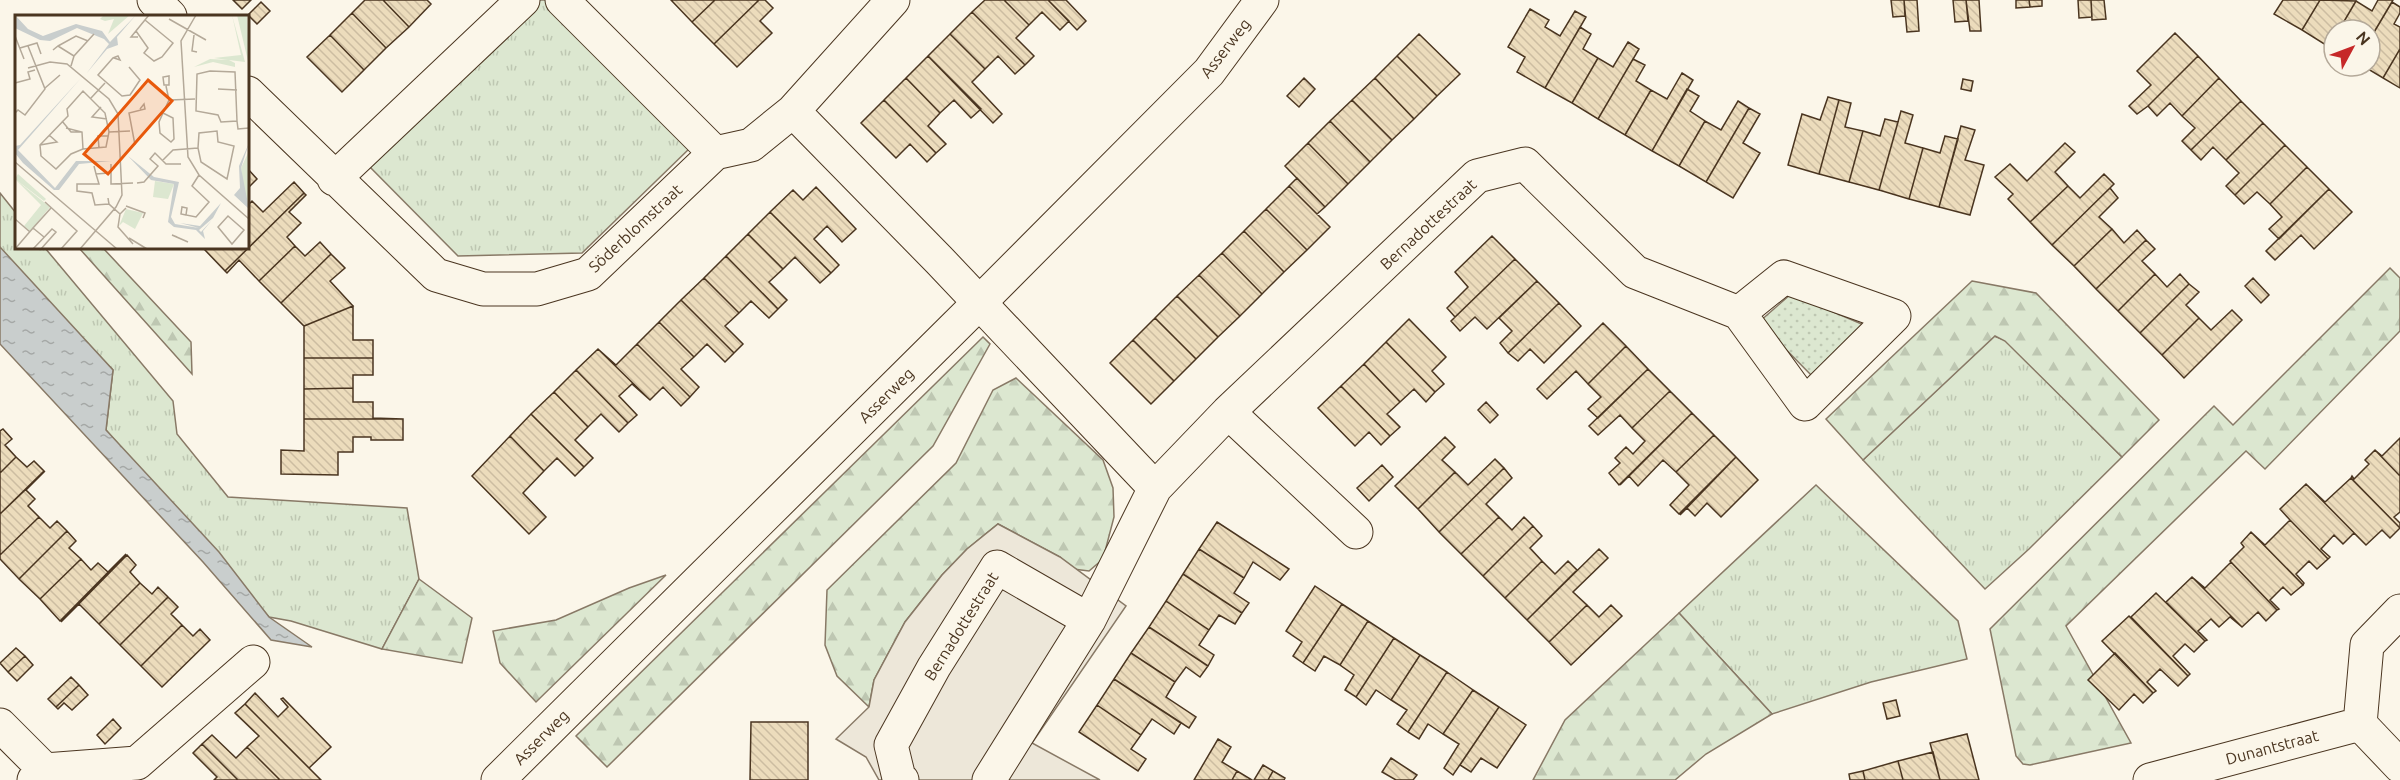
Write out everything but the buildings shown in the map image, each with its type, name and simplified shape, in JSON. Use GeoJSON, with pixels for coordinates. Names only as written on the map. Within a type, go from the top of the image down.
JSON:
{"type":"FeatureCollection","features":[{"type":"Feature","properties":{"kind":"street"},"geometry":{"type":"LineString","coordinates":[[154,0],[169,15]]}},
{"type":"Feature","properties":{"kind":"street"},"geometry":{"type":"LineString","coordinates":[[334,179],[523,0]]}},
{"type":"Feature","properties":{"kind":"street"},"geometry":{"type":"LineString","coordinates":[[562,0],[715,153],[751,145],[794,111],[893,0]]}},
{"type":"Feature","properties":{"kind":"street","name":"Asserweg"},"geometry":{"type":"LineString","coordinates":[[498,780],[1209,72],[1262,0]]}},
{"type":"Feature","properties":{"kind":"street","name":"Söderblomstraat"},"geometry":{"type":"LineString","coordinates":[[249,94],[334,179],[436,275],[483,289],[537,289],[588,274],[715,153]]}},
{"type":"Feature","properties":{"kind":"street"},"geometry":{"type":"LineString","coordinates":[[794,111],[1155,488]]}},
{"type":"Feature","properties":{"kind":"street","name":"Bernadottestraat"},"geometry":{"type":"LineString","coordinates":[[989,780],[1089,620],[1155,488],[1228,412],[1477,176],[1525,165],[1635,272],[1739,313]]}},
{"type":"Feature","properties":{"kind":"street"},"geometry":{"type":"LineString","coordinates":[[1228,412],[1356,532]]}},
{"type":"Feature","properties":{"kind":"street","name":"Bernadottestraat"},"geometry":{"type":"LineString","coordinates":[[902,780],[899,778],[891,745],[934,667],[997,567],[1089,620]]}},
{"type":"Feature","properties":{"kind":"street"},"geometry":{"type":"LineString","coordinates":[[2400,611],[2367,645],[2360,724],[2400,766]]}},
{"type":"Feature","properties":{"kind":"street"},"geometry":{"type":"LineString","coordinates":[[0,725],[40,775],[137,763],[253,662]]}},
{"type":"Feature","properties":{"kind":"street","name":"Dunantstraat"},"geometry":{"type":"LineString","coordinates":[[2150,780],[2360,724]]}},
{"type":"Feature","properties":{"kind":"green space"},"geometry":{"type":"Polygon","coordinates":[[[536,0],[557,0],[691,147],[582,253],[458,256],[364,161],[536,0]]]}},
{"type":"Feature","properties":{"kind":"green space"},"geometry":{"type":"Polygon","coordinates":[[[0,193],[15,212],[15,249],[46,249],[173,401],[177,434],[228,497],[407,508],[419,579],[382,649],[291,621],[269,617],[106,430],[113,370],[0,250],[0,193]]]}},
{"type":"Feature","properties":{"kind":"green space"},"geometry":{"type":"Polygon","coordinates":[[[80,249],[104,249],[191,342],[192,374],[80,249]]]}},
{"type":"Feature","properties":{"kind":"green space"},"geometry":{"type":"Polygon","coordinates":[[[2390,268],[2400,278],[2400,331],[2265,469],[2246,451],[2066,626],[2131,743],[2030,765],[2023,764],[2016,756],[1990,629],[2214,406],[2233,425],[2390,268]]]}},
{"type":"Feature","properties":{"kind":"green space"},"geometry":{"type":"Polygon","coordinates":[[[1972,281],[2036,293],[2159,420],[2122,457],[2005,341],[1995,336],[1863,460],[1826,419],[1972,281]]]}},
{"type":"Feature","properties":{"kind":"green space"},"geometry":{"type":"Polygon","coordinates":[[[1791,294],[1864,325],[1812,376],[1759,322],[1791,294]]]}},
{"type":"Feature","properties":{"kind":"green space"},"geometry":{"type":"Polygon","coordinates":[[[1994,336],[2005,340],[2122,457],[1985,589],[1863,460],[1994,336]]]}},
{"type":"Feature","properties":{"kind":"green space"},"geometry":{"type":"Polygon","coordinates":[[[983,337],[990,344],[933,446],[607,767],[576,736],[983,337]]]}},
{"type":"Feature","properties":{"kind":"green space"},"geometry":{"type":"Polygon","coordinates":[[[1016,378],[1103,460],[1113,488],[1114,517],[1103,559],[1089,571],[1073,569],[1060,557],[998,524],[967,549],[942,575],[905,622],[874,680],[869,707],[837,676],[825,645],[827,590],[956,463],[993,390],[1016,378]]]}},
{"type":"Feature","properties":{"kind":"green space"},"geometry":{"type":"Polygon","coordinates":[[[1816,485],[1958,621],[1967,659],[1871,682],[1772,714],[1679,613],[1816,485]]]}},
{"type":"Feature","properties":{"kind":"green space"},"geometry":{"type":"Polygon","coordinates":[[[666,575],[536,702],[500,663],[493,631],[556,620],[629,588],[666,575]]]}},
{"type":"Feature","properties":{"kind":"green space"},"geometry":{"type":"Polygon","coordinates":[[[419,579],[472,618],[462,663],[382,649],[419,579]]]}},
{"type":"Feature","properties":{"kind":"green space"},"geometry":{"type":"Polygon","coordinates":[[[1679,613],[1772,714],[1706,754],[1675,780],[1533,780],[1565,720],[1679,613]]]}},
{"type":"Feature","properties":{"kind":"shaded area"},"geometry":{"type":"Polygon","coordinates":[[[998,524],[1060,557],[1126,606],[1032,743],[1100,780],[879,780],[866,757],[836,739],[869,707],[874,680],[905,622],[942,575],[967,549],[998,524]]]}},
{"type":"Feature","properties":{"kind":"water"},"geometry":{"type":"Polygon","coordinates":[[[0,247],[113,370],[106,430],[219,552],[269,617],[312,647],[271,640],[203,562],[0,344],[0,247]]]}}]}
